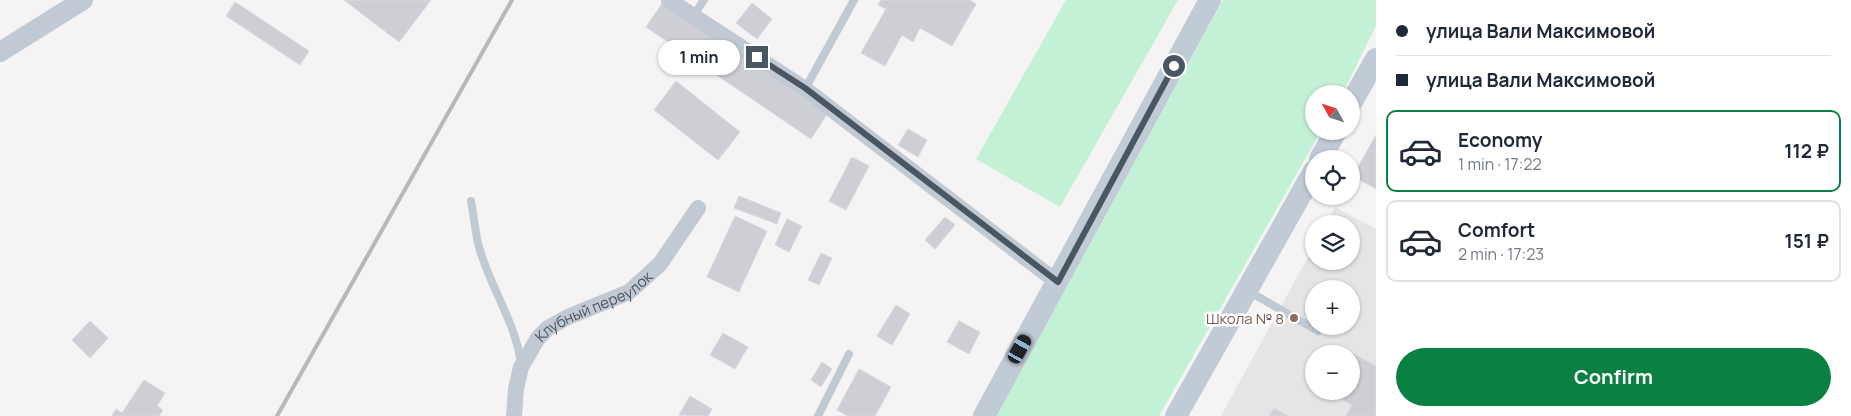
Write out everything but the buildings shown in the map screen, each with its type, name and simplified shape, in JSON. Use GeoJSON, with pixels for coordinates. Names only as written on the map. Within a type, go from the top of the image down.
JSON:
{"type":"FeatureCollection","features":[{"type":"Feature","properties":{"kind":"main road"},"geometry":{"type":"LineString","coordinates":[[984,416],[1210,0]]}},
{"type":"Feature","properties":{"kind":"main road"},"geometry":{"type":"LineString","coordinates":[[1360,89],[1375,65]]}},
{"type":"Feature","properties":{"kind":"main road"},"geometry":{"type":"LineString","coordinates":[[1176,416],[1305,186]]}},
{"type":"Feature","properties":{"kind":"street"},"geometry":{"type":"LineString","coordinates":[[0,52],[83,0]]}},
{"type":"Feature","properties":{"kind":"street"},"geometry":{"type":"LineString","coordinates":[[669,0],[805,88],[1058,282]]}},
{"type":"Feature","properties":{"kind":"street","name":"Клубный переулок"},"geometry":{"type":"LineString","coordinates":[[514,416],[516,389],[521,367],[538,338],[548,328],[568,317],[629,292],[647,277],[669,252],[698,208]]}},
{"type":"Feature","properties":{"kind":"lane"},"geometry":{"type":"LineString","coordinates":[[693,16],[704,0]]}},
{"type":"Feature","properties":{"kind":"lane"},"geometry":{"type":"LineString","coordinates":[[805,88],[854,0]]}},
{"type":"Feature","properties":{"kind":"lane"},"geometry":{"type":"LineString","coordinates":[[471,201],[479,246],[513,327],[518,344],[521,367]]}},
{"type":"Feature","properties":{"kind":"lane"},"geometry":{"type":"LineString","coordinates":[[1247,290],[1305,323]]}},
{"type":"Feature","properties":{"kind":"lane"},"geometry":{"type":"LineString","coordinates":[[818,416],[849,354]]}},
{"type":"Feature","properties":{"kind":"shaded area","name":"Школа № 8"},"geometry":{"type":"Polygon","coordinates":[[[1335,207],[1350,215],[1331,215],[1335,207]]]}},
{"type":"Feature","properties":{"kind":"shaded area","name":"Школа № 8"},"geometry":{"type":"Polygon","coordinates":[[[1360,220],[1376,229],[1376,416],[1221,416],[1305,262],[1305,270],[1360,270],[1360,220]]]}},
{"type":"Feature","properties":{"kind":"green space"},"geometry":{"type":"Polygon","coordinates":[[[1066,0],[1178,0],[1060,207],[976,159],[1066,0]]]}},
{"type":"Feature","properties":{"kind":"green space"},"geometry":{"type":"Polygon","coordinates":[[[1223,0],[1376,0],[1376,26],[1346,85],[1305,85],[1305,140],[1316,140],[1310,150],[1305,150],[1305,159],[1159,416],[996,416],[1223,0]]]}},
{"type":"Feature","properties":{"kind":"railway"},"geometry":{"type":"LineString","coordinates":[[277,416],[512,0]]}},
{"type":"Feature","properties":{"kind":"place","name":"Школа № 8"},"geometry":{"type":"Point","coordinates":[1294,318]}},
{"type":"Feature","properties":{"kind":"route"},"geometry":{"type":"LineString","coordinates":[[757,57],[805,88],[1058,282],[1174,66]]}}]}
